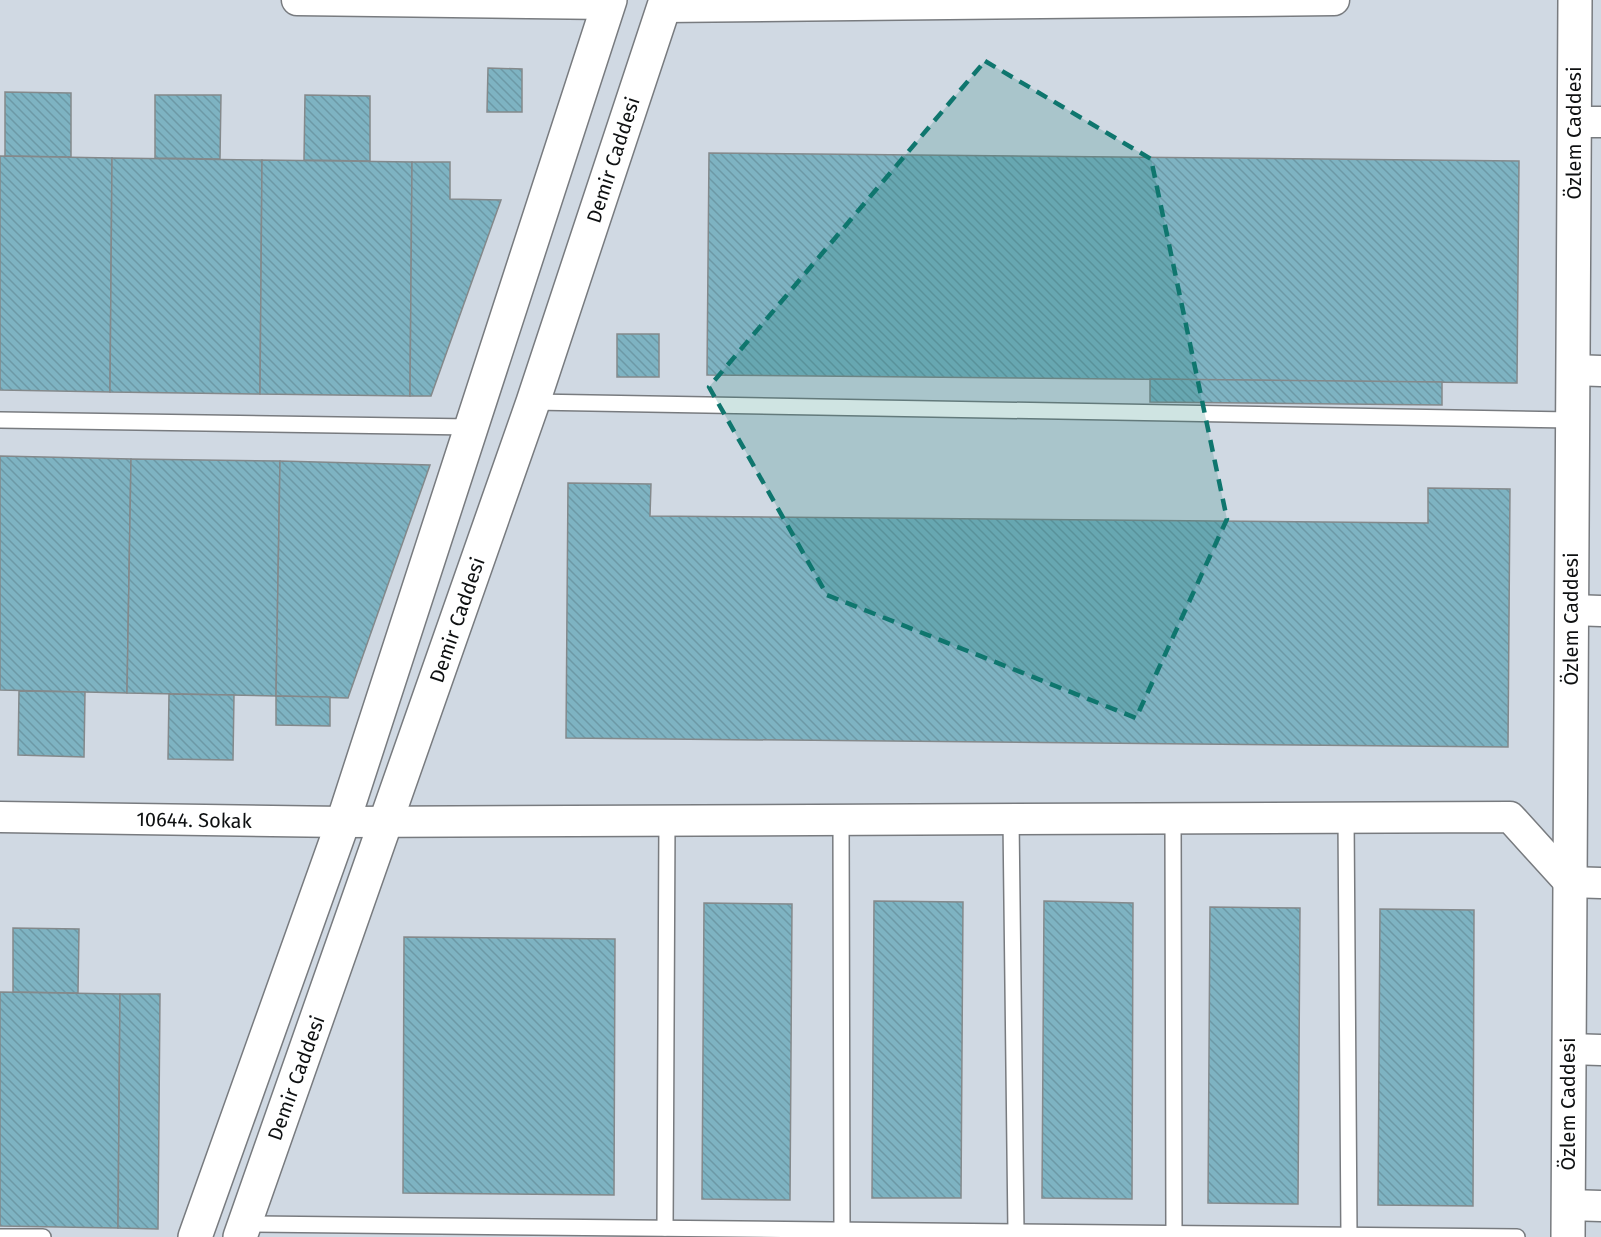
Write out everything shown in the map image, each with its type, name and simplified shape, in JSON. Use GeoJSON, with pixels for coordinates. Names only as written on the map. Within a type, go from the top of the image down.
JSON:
{"type":"FeatureCollection","features":[{"type":"Feature","properties":{"kind":"street"},"geometry":{"type":"LineString","coordinates":[[297,0],[609,2]]}},
{"type":"Feature","properties":{"kind":"street"},"geometry":{"type":"LineString","coordinates":[[664,4],[1334,0]]}},
{"type":"Feature","properties":{"kind":"street","name":"Özlem Caddesi"},"geometry":{"type":"LineString","coordinates":[[1568,1237],[1569,1050],[1585,882],[1586,611],[1572,420],[1587,370],[1588,122],[1575,0]]}},
{"type":"Feature","properties":{"kind":"street","name":"Demir Caddesi"},"geometry":{"type":"LineString","coordinates":[[195,1237],[343,822],[609,2]]}},
{"type":"Feature","properties":{"kind":"street","name":"Demir Caddesi"},"geometry":{"type":"LineString","coordinates":[[242,1231],[388,821],[533,402],[664,4]]}},
{"type":"Feature","properties":{"kind":"street","name":"10644. Sokak"},"geometry":{"type":"LineString","coordinates":[[0,817],[343,822],[1510,817],[1585,882]]}},
{"type":"Feature","properties":{"kind":"street"},"geometry":{"type":"LineString","coordinates":[[1569,1050],[1601,1050]]}},
{"type":"Feature","properties":{"kind":"street"},"geometry":{"type":"LineString","coordinates":[[1568,1205],[1601,1206]]}},
{"type":"Feature","properties":{"kind":"lane"},"geometry":{"type":"LineString","coordinates":[[533,402],[1572,420]]}},
{"type":"Feature","properties":{"kind":"lane"},"geometry":{"type":"LineString","coordinates":[[0,420],[471,427]]}},
{"type":"Feature","properties":{"kind":"lane"},"geometry":{"type":"LineString","coordinates":[[1173,818],[1174,1234]]}},
{"type":"Feature","properties":{"kind":"lane"},"geometry":{"type":"LineString","coordinates":[[1346,818],[1349,1235]]}},
{"type":"Feature","properties":{"kind":"lane"},"geometry":{"type":"LineString","coordinates":[[1011,819],[1016,1232]]}},
{"type":"Feature","properties":{"kind":"lane"},"geometry":{"type":"LineString","coordinates":[[665,1228],[667,820]]}},
{"type":"Feature","properties":{"kind":"lane"},"geometry":{"type":"LineString","coordinates":[[841,820],[842,1230]]}},
{"type":"Feature","properties":{"kind":"lane"},"geometry":{"type":"LineString","coordinates":[[242,1231],[665,1228],[1517,1237]]}},
{"type":"Feature","properties":{"kind":"lane"},"geometry":{"type":"LineString","coordinates":[[0,1236],[43,1237]]}},
{"type":"Feature","properties":{"kind":"highlighted area"},"geometry":{"type":"Polygon","coordinates":[[[985,61],[1151,159],[1227,519],[1136,718],[827,595],[709,387],[985,61]]]}},
{"type":"Feature","properties":{"kind":"shaded area"},"geometry":{"type":"Polygon","coordinates":[[[0,0],[1601,0],[1601,1237],[0,1237],[0,0]]]}},
{"type":"Feature","properties":{"kind":"building"},"geometry":{"type":"Polygon","coordinates":[[[488,68],[522,69],[522,112],[487,112],[488,68]]]}},
{"type":"Feature","properties":{"kind":"building"},"geometry":{"type":"Polygon","coordinates":[[[5,92],[71,93],[71,157],[5,156],[5,92]]]}},
{"type":"Feature","properties":{"kind":"building"},"geometry":{"type":"Polygon","coordinates":[[[155,95],[221,95],[220,159],[155,158],[155,95]]]}},
{"type":"Feature","properties":{"kind":"building"},"geometry":{"type":"Polygon","coordinates":[[[305,95],[370,96],[370,161],[304,160],[305,95]]]}},
{"type":"Feature","properties":{"kind":"building"},"geometry":{"type":"Polygon","coordinates":[[[709,153],[1519,161],[1517,383],[707,375],[709,153]]]}},
{"type":"Feature","properties":{"kind":"building"},"geometry":{"type":"Polygon","coordinates":[[[0,156],[112,158],[110,392],[0,390],[0,156]]]}},
{"type":"Feature","properties":{"kind":"building"},"geometry":{"type":"Polygon","coordinates":[[[112,158],[262,160],[260,394],[110,392],[112,158]]]}},
{"type":"Feature","properties":{"kind":"building"},"geometry":{"type":"Polygon","coordinates":[[[262,160],[412,162],[410,396],[260,394],[262,160]]]}},
{"type":"Feature","properties":{"kind":"building"},"geometry":{"type":"Polygon","coordinates":[[[412,162],[450,162],[450,199],[501,200],[431,396],[410,396],[412,162]]]}},
{"type":"Feature","properties":{"kind":"building"},"geometry":{"type":"Polygon","coordinates":[[[617,334],[659,334],[659,377],[617,377],[617,334]]]}},
{"type":"Feature","properties":{"kind":"building"},"geometry":{"type":"Polygon","coordinates":[[[1150,379],[1442,382],[1442,405],[1150,402],[1150,379]]]}},
{"type":"Feature","properties":{"kind":"building"},"geometry":{"type":"Polygon","coordinates":[[[0,456],[131,459],[127,693],[0,690],[0,456]]]}},
{"type":"Feature","properties":{"kind":"building"},"geometry":{"type":"Polygon","coordinates":[[[131,459],[280,461],[276,696],[127,693],[131,459]]]}},
{"type":"Feature","properties":{"kind":"building"},"geometry":{"type":"Polygon","coordinates":[[[280,461],[430,465],[348,698],[276,696],[280,461]]]}},
{"type":"Feature","properties":{"kind":"building"},"geometry":{"type":"Polygon","coordinates":[[[568,483],[651,484],[650,516],[1428,523],[1428,488],[1510,489],[1508,747],[566,738],[568,483]]]}},
{"type":"Feature","properties":{"kind":"building"},"geometry":{"type":"Polygon","coordinates":[[[19,691],[85,692],[84,757],[18,755],[19,691]]]}},
{"type":"Feature","properties":{"kind":"building"},"geometry":{"type":"Polygon","coordinates":[[[169,694],[234,695],[233,760],[168,759],[169,694]]]}},
{"type":"Feature","properties":{"kind":"building"},"geometry":{"type":"Polygon","coordinates":[[[276,696],[330,697],[330,726],[276,725],[276,696]]]}},
{"type":"Feature","properties":{"kind":"building"},"geometry":{"type":"Polygon","coordinates":[[[874,901],[963,902],[961,1198],[872,1198],[874,901]]]}},
{"type":"Feature","properties":{"kind":"building"},"geometry":{"type":"Polygon","coordinates":[[[1044,901],[1133,903],[1132,1199],[1042,1198],[1044,901]]]}},
{"type":"Feature","properties":{"kind":"building"},"geometry":{"type":"Polygon","coordinates":[[[704,903],[792,904],[790,1200],[702,1199],[704,903]]]}},
{"type":"Feature","properties":{"kind":"building"},"geometry":{"type":"Polygon","coordinates":[[[1210,907],[1300,908],[1298,1204],[1208,1203],[1210,907]]]}},
{"type":"Feature","properties":{"kind":"building"},"geometry":{"type":"Polygon","coordinates":[[[1380,909],[1474,910],[1473,1206],[1378,1205],[1380,909]]]}},
{"type":"Feature","properties":{"kind":"building"},"geometry":{"type":"Polygon","coordinates":[[[13,928],[79,929],[78,993],[13,992],[13,928]]]}},
{"type":"Feature","properties":{"kind":"building"},"geometry":{"type":"Polygon","coordinates":[[[404,937],[615,939],[614,1195],[403,1193],[404,937]]]}},
{"type":"Feature","properties":{"kind":"building"},"geometry":{"type":"Polygon","coordinates":[[[0,992],[120,994],[118,1228],[0,1226],[0,992]]]}},
{"type":"Feature","properties":{"kind":"building"},"geometry":{"type":"Polygon","coordinates":[[[120,994],[160,994],[158,1229],[118,1228],[120,994]]]}}]}
